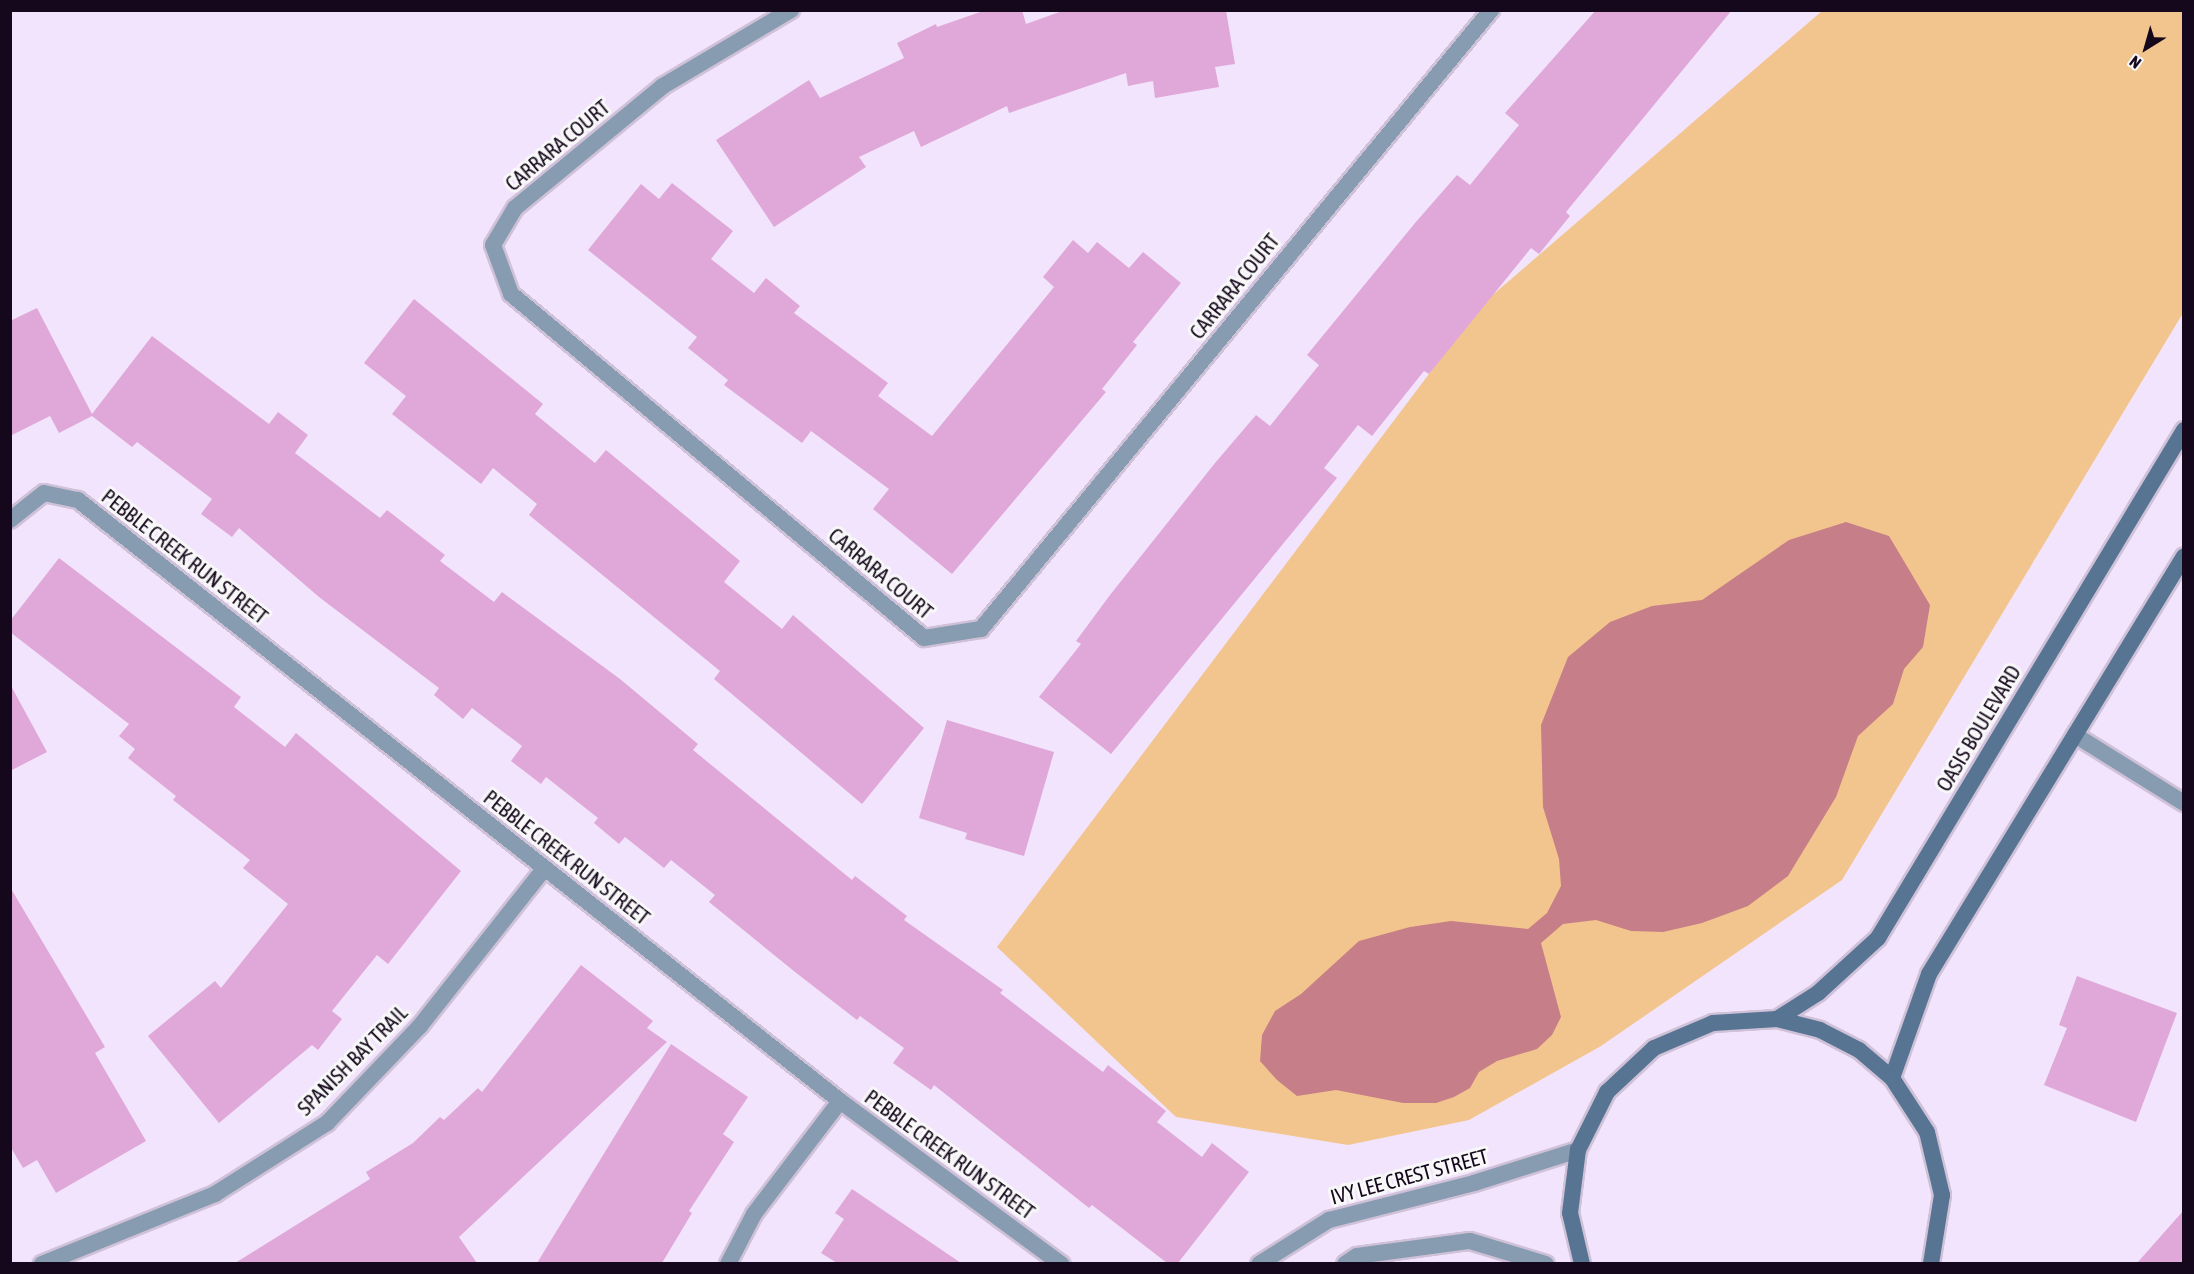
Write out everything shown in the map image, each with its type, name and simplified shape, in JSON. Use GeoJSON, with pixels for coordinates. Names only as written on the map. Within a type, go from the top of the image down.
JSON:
{"type":"FeatureCollection","features":[{"type":"Feature","properties":{"kind":"main road","name":"OASIS BOULEVARD"},"geometry":{"type":"LineString","coordinates":[[1777,1019],[1818,993],[1878,938],[2184,430]]}},
{"type":"Feature","properties":{"kind":"main road"},"geometry":{"type":"LineString","coordinates":[[1892,1078],[1929,974],[2184,557]]}},
{"type":"Feature","properties":{"kind":"main road","name":"OASIS BOULEVARD"},"geometry":{"type":"LineString","coordinates":[[1582,1263],[1570,1213],[1578,1150],[1607,1092],[1654,1048],[1713,1023],[1777,1019],[1820,1030],[1859,1050],[1892,1078],[1927,1132],[1942,1195],[1931,1263]]}},
{"type":"Feature","properties":{"kind":"street","name":"CARRARA COURT"},"geometry":{"type":"LineString","coordinates":[[791,10],[663,86],[515,208],[493,244],[512,294],[924,638],[981,629],[1491,10]]}},
{"type":"Feature","properties":{"kind":"street","name":"PEBBLE CREEK RUN STREET"},"geometry":{"type":"LineString","coordinates":[[10,520],[44,494],[78,500],[840,1101],[1061,1263]]}},
{"type":"Feature","properties":{"kind":"street"},"geometry":{"type":"LineString","coordinates":[[2075,735],[2184,803]]}},
{"type":"Feature","properties":{"kind":"street","name":"SPANISH BAY TRAIL"},"geometry":{"type":"LineString","coordinates":[[42,1263],[215,1194],[327,1123],[420,1026],[544,868]]}},
{"type":"Feature","properties":{"kind":"street"},"geometry":{"type":"LineString","coordinates":[[728,1263],[754,1214],[840,1101]]}},
{"type":"Feature","properties":{"kind":"street","name":"IVY LEE CREST STREET"},"geometry":{"type":"LineString","coordinates":[[1259,1263],[1329,1220],[1474,1183],[1578,1150]]}},
{"type":"Feature","properties":{"kind":"street"},"geometry":{"type":"LineString","coordinates":[[1345,1263],[1358,1256],[1470,1240],[1546,1263]]}},
{"type":"Feature","properties":{"kind":"shaded area"},"geometry":{"type":"Polygon","coordinates":[[[1822,11],[2183,11],[2183,313],[1842,880],[1601,1046],[1469,1120],[1348,1145],[1176,1117],[997,947],[1481,305],[1822,11]]]}},
{"type":"Feature","properties":{"kind":"shaded area"},"geometry":{"type":"Polygon","coordinates":[[[1846,522],[1889,536],[1930,605],[1923,647],[1904,669],[1893,704],[1858,736],[1836,797],[1788,876],[1748,906],[1702,923],[1663,932],[1631,931],[1596,920],[1563,924],[1541,943],[1561,1017],[1552,1035],[1537,1049],[1497,1061],[1479,1072],[1470,1088],[1454,1097],[1436,1103],[1403,1103],[1336,1090],[1297,1096],[1277,1080],[1260,1061],[1262,1035],[1275,1011],[1301,994],[1359,941],[1410,927],[1451,921],[1528,929],[1547,913],[1561,886],[1559,859],[1543,807],[1541,725],[1568,657],[1610,622],[1652,606],[1702,600],[1789,540],[1846,522]]]}},
{"type":"Feature","properties":{"kind":"building"},"geometry":{"type":"Polygon","coordinates":[[[986,10],[1022,10],[1026,24],[1065,10],[1226,10],[1235,64],[1215,67],[1219,87],[1155,98],[1153,81],[1128,86],[1126,73],[1009,113],[1007,106],[921,147],[914,131],[859,157],[866,167],[774,227],[716,140],[809,80],[820,98],[904,58],[897,43],[936,24],[937,27],[986,10]]]}},
{"type":"Feature","properties":{"kind":"building"},"geometry":{"type":"Polygon","coordinates":[[[1596,10],[1732,10],[1566,212],[1570,216],[1539,254],[1531,248],[1429,374],[1424,371],[1372,436],[1358,425],[1324,468],[1337,478],[1111,754],[1039,697],[1081,644],[1076,641],[1110,595],[1215,463],[1256,415],[1270,426],[1319,365],[1307,355],[1415,223],[1457,175],[1470,185],[1519,125],[1505,113],[1596,10]]]}},
{"type":"Feature","properties":{"kind":"building"},"geometry":{"type":"Polygon","coordinates":[[[672,183],[733,231],[711,259],[754,293],[766,278],[800,306],[794,313],[888,383],[878,396],[932,436],[1054,287],[1043,277],[1073,240],[1088,253],[1097,242],[1129,268],[1143,252],[1181,283],[1133,342],[1137,345],[1102,389],[1106,392],[952,574],[873,509],[889,489],[811,431],[802,443],[724,385],[728,380],[688,348],[697,337],[588,250],[641,184],[659,199],[672,183]]]}},
{"type":"Feature","properties":{"kind":"building"},"geometry":{"type":"Polygon","coordinates":[[[414,299],[543,404],[535,414],[595,463],[606,450],[740,561],[724,582],[782,629],[793,615],[924,728],[862,804],[714,679],[720,671],[529,515],[537,504],[493,468],[481,484],[392,414],[406,396],[364,363],[414,299]]]}},
{"type":"Feature","properties":{"kind":"building"},"geometry":{"type":"Polygon","coordinates":[[[37,308],[92,414],[152,336],[269,424],[278,412],[308,435],[295,453],[380,518],[387,510],[445,555],[440,561],[494,602],[502,592],[620,679],[698,744],[693,750],[852,880],[855,876],[907,916],[904,920],[1003,990],[1000,993],[1103,1072],[1108,1065],[1166,1111],[1157,1122],[1202,1157],[1212,1143],[1249,1172],[1178,1263],[1167,1263],[1092,1205],[1089,1208],[934,1085],[931,1090],[893,1063],[904,1048],[860,1016],[857,1020],[795,972],[709,902],[715,895],[671,860],[664,868],[625,837],[619,844],[594,823],[598,818],[546,777],[541,784],[511,761],[522,746],[472,708],[463,719],[434,695],[439,688],[319,597],[239,528],[232,537],[201,514],[212,499],[137,442],[132,447],[92,416],[59,433],[50,416],[10,436],[10,321],[37,308]]]}},
{"type":"Feature","properties":{"kind":"building"},"geometry":{"type":"Polygon","coordinates":[[[59,558],[241,697],[234,707],[285,747],[296,733],[461,871],[388,964],[377,955],[332,1011],[342,1019],[318,1050],[312,1045],[219,1123],[148,1036],[215,981],[221,988],[288,904],[243,868],[250,860],[173,800],[176,796],[128,758],[135,749],[119,736],[129,724],[10,632],[10,621],[59,558]]]}},
{"type":"Feature","properties":{"kind":"building"},"geometry":{"type":"Polygon","coordinates":[[[10,684],[47,752],[10,771],[10,684]]]}},
{"type":"Feature","properties":{"kind":"building"},"geometry":{"type":"Polygon","coordinates":[[[947,720],[1054,752],[1024,856],[965,839],[967,833],[919,818],[947,720]]]}},
{"type":"Feature","properties":{"kind":"building"},"geometry":{"type":"Polygon","coordinates":[[[10,887],[105,1047],[95,1053],[146,1141],[56,1193],[37,1160],[23,1168],[10,1146],[10,887]]]}},
{"type":"Feature","properties":{"kind":"building"},"geometry":{"type":"Polygon","coordinates":[[[581,965],[653,1021],[647,1028],[667,1042],[459,1237],[477,1263],[235,1263],[370,1179],[366,1172],[413,1143],[440,1117],[444,1120],[478,1088],[482,1092],[581,965]]]}},
{"type":"Feature","properties":{"kind":"building"},"geometry":{"type":"Polygon","coordinates":[[[2077,976],[2177,1013],[2136,1122],[2044,1085],[2067,1028],[2059,1025],[2077,976]]]}},
{"type":"Feature","properties":{"kind":"building"},"geometry":{"type":"Polygon","coordinates":[[[671,1044],[748,1097],[723,1134],[734,1142],[689,1211],[692,1213],[662,1263],[537,1263],[671,1044]]]}},
{"type":"Feature","properties":{"kind":"building"},"geometry":{"type":"Polygon","coordinates":[[[852,1189],[961,1263],[837,1263],[821,1253],[844,1219],[835,1213],[852,1189]]]}},
{"type":"Feature","properties":{"kind":"building"},"geometry":{"type":"Polygon","coordinates":[[[2184,1210],[2184,1263],[2137,1263],[2184,1210]]]}}]}
